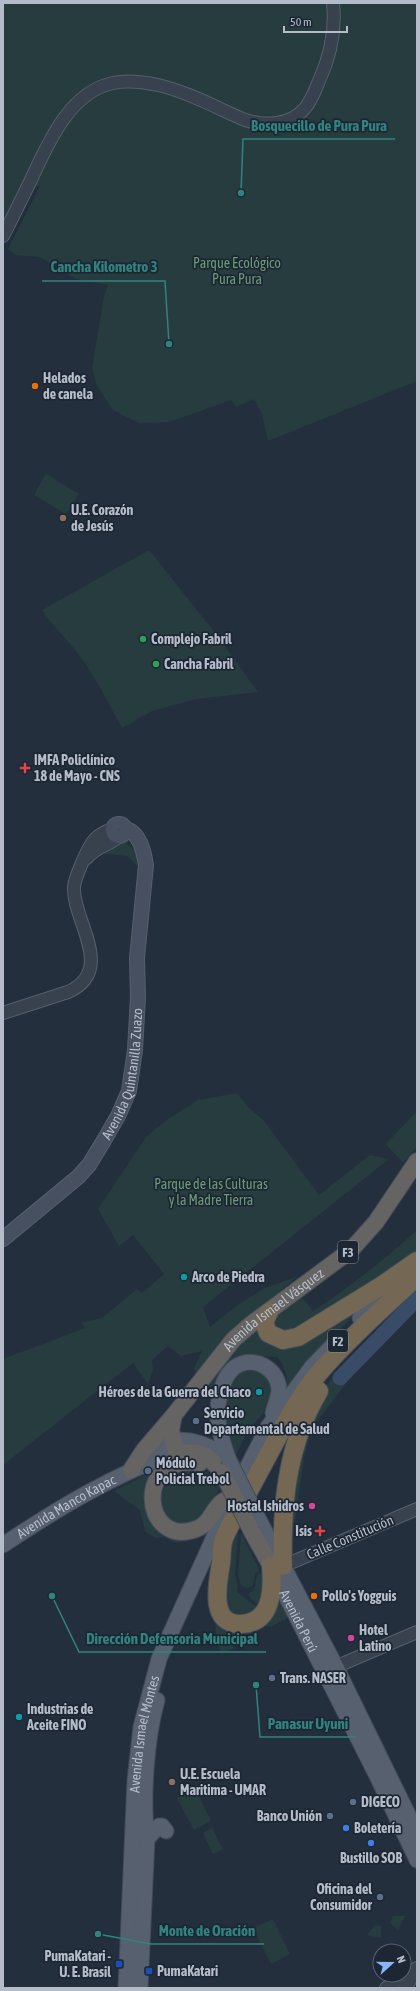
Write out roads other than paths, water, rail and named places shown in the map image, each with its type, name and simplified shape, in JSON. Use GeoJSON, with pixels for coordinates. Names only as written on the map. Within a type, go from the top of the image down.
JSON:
{"type":"FeatureCollection","features":[{"type":"Feature","properties":{"kind":"highway","name":"Avenida Ismael Vásquez"},"geometry":{"type":"LineString","coordinates":[[131,1470],[152,1440],[174,1415],[233,1340],[351,1250],[376,1222],[417,1161]]}},
{"type":"Feature","properties":{"kind":"highway","name":"F2"},"geometry":{"type":"LineString","coordinates":[[269,1312],[264,1322],[268,1332],[284,1340],[298,1337],[381,1286],[417,1266]]}},
{"type":"Feature","properties":{"kind":"highway","name":"F2"},"geometry":{"type":"LineString","coordinates":[[277,1566],[272,1592],[266,1610],[259,1617],[246,1624],[231,1622],[223,1617],[219,1610],[216,1597],[224,1538],[283,1428],[318,1374],[390,1301],[417,1266]]}},
{"type":"Feature","properties":{"kind":"highway"},"geometry":{"type":"LineString","coordinates":[[277,1566],[282,1537],[284,1498],[292,1456],[302,1422],[318,1392],[339,1362],[361,1338],[390,1301]]}},
{"type":"Feature","properties":{"kind":"highway"},"geometry":{"type":"LineString","coordinates":[[174,1415],[171,1423],[175,1446]]}},
{"type":"Feature","properties":{"kind":"highway","name":"Avenida Manco Kapac"},"geometry":{"type":"LineString","coordinates":[[175,1446],[191,1452],[202,1454],[223,1466]]}},
{"type":"Feature","properties":{"kind":"highway","name":"F2"},"geometry":{"type":"LineString","coordinates":[[223,1466],[190,1461],[170,1467],[161,1474],[154,1484],[152,1493],[153,1509],[157,1517],[170,1529],[189,1531],[204,1525],[221,1502],[232,1497]]}},
{"type":"Feature","properties":{"kind":"highway","name":"Avenida Perú"},"geometry":{"type":"LineString","coordinates":[[223,1466],[277,1566]]}},
{"type":"Feature","properties":{"kind":"main road","name":"Avenida Quintanilla Zuazo"},"geometry":{"type":"LineString","coordinates":[[3,1239],[78,1177],[89,1165],[118,1116],[127,1096],[136,1050],[138,997],[137,958],[146,865],[137,851],[119,833]]}},
{"type":"Feature","properties":{"kind":"main road","name":"F2"},"geometry":{"type":"LineString","coordinates":[[232,1497],[268,1427],[310,1368],[417,1266]]}},
{"type":"Feature","properties":{"kind":"main road"},"geometry":{"type":"LineString","coordinates":[[223,1466],[218,1422],[219,1399],[223,1384],[229,1373],[238,1365],[249,1362],[258,1363],[272,1372],[277,1380],[279,1390],[277,1401],[268,1427]]}},
{"type":"Feature","properties":{"kind":"main road","name":"Avenida Manco Kapac"},"geometry":{"type":"LineString","coordinates":[[3,1545],[58,1509],[131,1470],[153,1448],[175,1446]]}},
{"type":"Feature","properties":{"kind":"main road","name":"Avenida Ismael Montes"},"geometry":{"type":"LineString","coordinates":[[140,1988],[140,1839],[137,1765],[141,1727],[147,1698],[159,1659],[170,1631],[232,1497]]}},
{"type":"Feature","properties":{"kind":"main road","name":"Avenida Ismael Montes"},"geometry":{"type":"LineString","coordinates":[[126,1988],[140,1839],[144,1819],[149,1742],[156,1705],[168,1663],[181,1631],[224,1538]]}},
{"type":"Feature","properties":{"kind":"main road","name":"Avenida Perú"},"geometry":{"type":"LineString","coordinates":[[277,1566],[417,1833]]}},
{"type":"Feature","properties":{"kind":"main road","name":"Avenida Perú"},"geometry":{"type":"LineString","coordinates":[[330,1669],[417,1860]]}},
{"type":"Feature","properties":{"kind":"main road"},"geometry":{"type":"LineString","coordinates":[[140,1839],[155,1790]]}},
{"type":"Feature","properties":{"kind":"main road"},"geometry":{"type":"LineString","coordinates":[[140,1839],[159,1826],[162,1826],[166,1831]]}},
{"type":"Feature","properties":{"kind":"street"},"geometry":{"type":"LineString","coordinates":[[3,236],[42,154],[59,126],[82,100],[103,86],[122,82],[159,85],[180,92],[245,120],[256,123],[267,124],[282,122],[293,118],[305,109],[310,101],[328,62],[333,35],[333,3]]}},
{"type":"Feature","properties":{"kind":"street","name":"Avenida Quintanilla Zuazo"},"geometry":{"type":"LineString","coordinates":[[3,1013],[68,992],[77,988],[83,981],[89,968],[90,950],[76,902],[74,886],[91,842],[102,832],[119,833]]}},
{"type":"Feature","properties":{"kind":"street","name":"Calle Constitución"},"geometry":{"type":"LineString","coordinates":[[277,1566],[417,1509]]}},
{"type":"Feature","properties":{"kind":"street"},"geometry":{"type":"LineString","coordinates":[[330,1669],[417,1632]]}},
{"type":"Feature","properties":{"kind":"street"},"geometry":{"type":"LineString","coordinates":[[386,1988],[417,1968]]}},
{"type":"Feature","properties":{"kind":"street"},"geometry":{"type":"LineString","coordinates":[[406,1988],[417,1968]]}},
{"type":"Feature","properties":{"kind":"waterway"},"geometry":{"type":"LineString","coordinates":[[340,1378],[417,1299]]}},
{"type":"Feature","properties":{"kind":"place","name":"Bosquecillo de Pura Pura"},"geometry":{"type":"Point","coordinates":[241,193]}},
{"type":"Feature","properties":{"kind":"place","name":"Cancha Kilometro 3"},"geometry":{"type":"Point","coordinates":[169,344]}},
{"type":"Feature","properties":{"kind":"place","name":"Helados de canela"},"geometry":{"type":"Point","coordinates":[35,386]}},
{"type":"Feature","properties":{"kind":"place","name":"U.E. Corazón de Jesús"},"geometry":{"type":"Point","coordinates":[63,518]}},
{"type":"Feature","properties":{"kind":"place","name":"Complejo Fabril"},"geometry":{"type":"Point","coordinates":[143,639]}},
{"type":"Feature","properties":{"kind":"place","name":"Cancha Fabril"},"geometry":{"type":"Point","coordinates":[156,664]}},
{"type":"Feature","properties":{"kind":"place","name":"IMFA Policlínico 18 de Mayo - CNS"},"geometry":{"type":"Point","coordinates":[25,768]}},
{"type":"Feature","properties":{"kind":"place","name":"Arco de Piedra"},"geometry":{"type":"Point","coordinates":[184,1277]}},
{"type":"Feature","properties":{"kind":"place","name":"Héroes de la Guerra del Chaco"},"geometry":{"type":"Point","coordinates":[259,1392]}},
{"type":"Feature","properties":{"kind":"place","name":"Servicio Departamental de Salud"},"geometry":{"type":"Point","coordinates":[196,1421]}},
{"type":"Feature","properties":{"kind":"place","name":"Módulo Policial Trebol"},"geometry":{"type":"Point","coordinates":[148,1471]}},
{"type":"Feature","properties":{"kind":"place","name":"Hostal Ishidros"},"geometry":{"type":"Point","coordinates":[312,1506]}},
{"type":"Feature","properties":{"kind":"place","name":"Isis"},"geometry":{"type":"Point","coordinates":[320,1531]}},
{"type":"Feature","properties":{"kind":"place","name":"Dirección Defensoria Municipal"},"geometry":{"type":"Point","coordinates":[52,1596]}},
{"type":"Feature","properties":{"kind":"place","name":"Pollo's Yogguis"},"geometry":{"type":"Point","coordinates":[314,1596]}},
{"type":"Feature","properties":{"kind":"place","name":"Hotel Latino"},"geometry":{"type":"Point","coordinates":[351,1638]}},
{"type":"Feature","properties":{"kind":"place","name":"Trans. NASER"},"geometry":{"type":"Point","coordinates":[272,1678]}},
{"type":"Feature","properties":{"kind":"place","name":"Panasur Uyuni"},"geometry":{"type":"Point","coordinates":[256,1685]}},
{"type":"Feature","properties":{"kind":"place","name":"Industrias de Aceite FINO"},"geometry":{"type":"Point","coordinates":[19,1717]}},
{"type":"Feature","properties":{"kind":"place","name":"U.E. Escuela Maritima - UMAR"},"geometry":{"type":"Point","coordinates":[172,1782]}},
{"type":"Feature","properties":{"kind":"place","name":"DIGECO"},"geometry":{"type":"Point","coordinates":[353,1802]}},
{"type":"Feature","properties":{"kind":"place","name":"Banco Unión"},"geometry":{"type":"Point","coordinates":[330,1816]}},
{"type":"Feature","properties":{"kind":"place","name":"Boletería"},"geometry":{"type":"Point","coordinates":[346,1828]}},
{"type":"Feature","properties":{"kind":"place","name":"Bustillo SOB"},"geometry":{"type":"Point","coordinates":[371,1843]}},
{"type":"Feature","properties":{"kind":"place","name":"Oficina del Consumidor"},"geometry":{"type":"Point","coordinates":[380,1897]}},
{"type":"Feature","properties":{"kind":"place","name":"Monte de Oración"},"geometry":{"type":"Point","coordinates":[98,1934]}},
{"type":"Feature","properties":{"kind":"place","name":"PumaKatari - U. E. Brasil"},"geometry":{"type":"Point","coordinates":[119,1964]}},
{"type":"Feature","properties":{"kind":"place","name":"PumaKatari"},"geometry":{"type":"Point","coordinates":[149,1971]}},
{"type":"Feature","properties":{"kind":"park label","name":"Parque Ecológico Pura Pura"},"geometry":{"type":"Point","coordinates":[237,272]}},
{"type":"Feature","properties":{"kind":"park label","name":"Parque de las Culturas y la Madre Tierra"},"geometry":{"type":"Point","coordinates":[211,1192]}}]}
